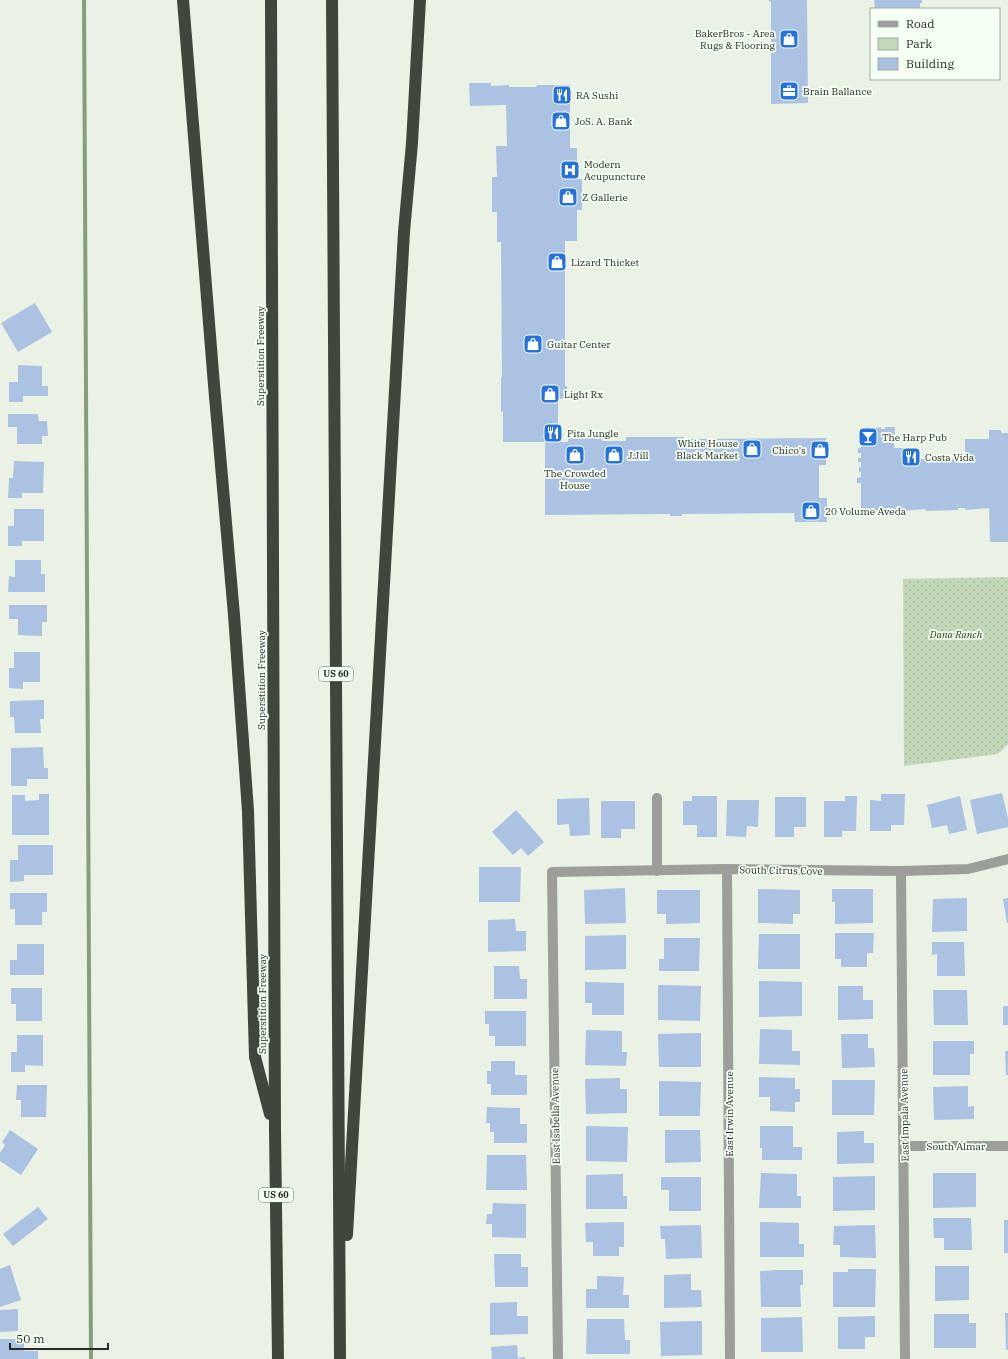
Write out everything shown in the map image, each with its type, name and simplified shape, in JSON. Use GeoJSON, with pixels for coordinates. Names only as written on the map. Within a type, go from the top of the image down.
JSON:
{"type":"FeatureCollection","features":[{"type":"Feature","properties":{"kind":"highway"},"geometry":{"type":"LineString","coordinates":[[183,0],[212,369],[234,614],[248,803],[255,1056],[275,1130]]}},
{"type":"Feature","properties":{"kind":"highway","name":"Superstition Freeway"},"geometry":{"type":"LineString","coordinates":[[271,0],[275,1130],[278,1359]]}},
{"type":"Feature","properties":{"kind":"highway","name":"US 60"},"geometry":{"type":"LineString","coordinates":[[332,0],[340,1353]]}},
{"type":"Feature","properties":{"kind":"highway"},"geometry":{"type":"LineString","coordinates":[[340,1353],[404,232],[412,143],[420,0]]}},
{"type":"Feature","properties":{"kind":"street"},"geometry":{"type":"LineString","coordinates":[[657,798],[657,870]]}},
{"type":"Feature","properties":{"kind":"street","name":"South Citrus Cove"},"geometry":{"type":"LineString","coordinates":[[552,872],[727,869],[901,871],[968,869],[1008,859]]}},
{"type":"Feature","properties":{"kind":"street","name":"East Irwin Avenue"},"geometry":{"type":"LineString","coordinates":[[727,869],[730,1359]]}},
{"type":"Feature","properties":{"kind":"street","name":"East Impala Avenue"},"geometry":{"type":"LineString","coordinates":[[901,871],[905,1359]]}},
{"type":"Feature","properties":{"kind":"street","name":"East Isabella Avenue"},"geometry":{"type":"LineString","coordinates":[[552,872],[558,1359]]}},
{"type":"Feature","properties":{"kind":"street","name":"South Almar"},"geometry":{"type":"LineString","coordinates":[[904,1146],[1008,1146]]}},
{"type":"Feature","properties":{"kind":"green space","name":"Dana Ranch"},"geometry":{"type":"Polygon","coordinates":[[[1008,577],[1008,744],[998,754],[904,766],[903,579],[1008,577]]]}},
{"type":"Feature","properties":{"kind":"building","name":"BakerBros - Area Rugs & Flooring"},"geometry":{"type":"Polygon","coordinates":[[[768,0],[807,0],[808,103],[771,104],[771,2],[768,0]]]}},
{"type":"Feature","properties":{"kind":"building"},"geometry":{"type":"Polygon","coordinates":[[[874,0],[922,0],[922,3],[920,3],[920,8],[875,8],[874,0]]]}},
{"type":"Feature","properties":{"kind":"building"},"geometry":{"type":"Polygon","coordinates":[[[469,83],[491,83],[491,86],[509,85],[509,87],[570,85],[570,148],[577,148],[577,179],[582,179],[582,210],[577,210],[577,241],[565,241],[565,386],[567,386],[567,399],[558,399],[558,442],[568,442],[568,438],[602,438],[602,441],[626,441],[626,437],[684,437],[684,439],[826,438],[826,465],[819,465],[819,498],[827,498],[827,522],[795,522],[794,513],[682,514],[682,516],[670,516],[670,514],[545,515],[545,442],[503,442],[503,411],[501,412],[501,242],[497,242],[497,212],[492,212],[492,177],[497,177],[496,146],[507,146],[506,105],[470,106],[469,83]]]}},
{"type":"Feature","properties":{"kind":"building"},"geometry":{"type":"Polygon","coordinates":[[[35,303],[52,332],[18,352],[1,323],[35,303]]]}},
{"type":"Feature","properties":{"kind":"building"},"geometry":{"type":"Polygon","coordinates":[[[18,365],[42,366],[42,386],[48,386],[48,396],[23,396],[23,402],[9,402],[9,382],[18,382],[18,365]]]}},
{"type":"Feature","properties":{"kind":"building"},"geometry":{"type":"Polygon","coordinates":[[[8,414],[38,414],[39,421],[47,421],[48,436],[42,436],[42,444],[17,444],[17,427],[8,427],[8,414]]]}},
{"type":"Feature","properties":{"kind":"building"},"geometry":{"type":"Polygon","coordinates":[[[865,427],[869,427],[870,430],[876,430],[876,428],[881,427],[881,429],[885,429],[885,427],[895,427],[894,448],[917,448],[917,459],[965,459],[965,439],[989,439],[989,430],[1001,430],[1001,433],[1008,433],[1008,542],[990,542],[989,508],[965,510],[965,508],[958,508],[958,510],[926,511],[926,509],[900,511],[900,509],[870,511],[861,510],[861,483],[857,483],[857,478],[861,477],[859,467],[861,467],[861,462],[858,462],[858,458],[861,458],[861,453],[858,453],[858,448],[861,448],[861,430],[865,430],[865,427]]]}},
{"type":"Feature","properties":{"kind":"building"},"geometry":{"type":"Polygon","coordinates":[[[14,461],[44,462],[43,493],[22,493],[22,498],[8,498],[9,478],[13,478],[14,461]]]}},
{"type":"Feature","properties":{"kind":"building"},"geometry":{"type":"Polygon","coordinates":[[[14,509],[44,509],[44,541],[22,541],[22,546],[8,546],[8,526],[14,526],[14,509]]]}},
{"type":"Feature","properties":{"kind":"building"},"geometry":{"type":"Polygon","coordinates":[[[15,560],[41,560],[41,574],[45,574],[45,592],[8,592],[9,576],[15,577],[15,560]]]}},
{"type":"Feature","properties":{"kind":"building"},"geometry":{"type":"Polygon","coordinates":[[[9,605],[47,605],[47,622],[42,622],[42,636],[18,635],[18,619],[9,619],[9,605]]]}},
{"type":"Feature","properties":{"kind":"building"},"geometry":{"type":"Polygon","coordinates":[[[14,652],[40,652],[40,682],[23,682],[23,689],[9,688],[9,668],[14,668],[14,652]]]}},
{"type":"Feature","properties":{"kind":"building"},"geometry":{"type":"Polygon","coordinates":[[[44,700],[44,719],[40,719],[41,733],[15,733],[14,717],[10,717],[10,701],[44,700]]]}},
{"type":"Feature","properties":{"kind":"building"},"geometry":{"type":"Polygon","coordinates":[[[43,747],[44,768],[48,768],[48,779],[27,779],[27,786],[11,786],[11,748],[43,747]]]}},
{"type":"Feature","properties":{"kind":"building"},"geometry":{"type":"Polygon","coordinates":[[[1002,793],[1008,818],[1008,827],[977,834],[970,800],[1002,793]]]}},
{"type":"Feature","properties":{"kind":"building"},"geometry":{"type":"Polygon","coordinates":[[[39,794],[49,794],[49,835],[12,835],[12,795],[25,795],[25,801],[39,800],[39,794]]]}},
{"type":"Feature","properties":{"kind":"building"},"geometry":{"type":"Polygon","coordinates":[[[881,794],[905,794],[904,825],[891,825],[891,831],[870,831],[870,800],[881,801],[881,794]]]}},
{"type":"Feature","properties":{"kind":"building"},"geometry":{"type":"Polygon","coordinates":[[[692,796],[717,796],[717,837],[697,837],[697,825],[683,825],[683,801],[692,801],[692,796]]]}},
{"type":"Feature","properties":{"kind":"building"},"geometry":{"type":"Polygon","coordinates":[[[845,796],[857,796],[856,831],[842,831],[842,837],[824,837],[824,801],[845,801],[845,796]]]}},
{"type":"Feature","properties":{"kind":"building"},"geometry":{"type":"Polygon","coordinates":[[[960,796],[967,830],[949,834],[947,825],[932,828],[927,805],[960,796]]]}},
{"type":"Feature","properties":{"kind":"building"},"geometry":{"type":"Polygon","coordinates":[[[775,797],[806,797],[806,827],[794,827],[794,837],[775,837],[775,797]]]}},
{"type":"Feature","properties":{"kind":"building"},"geometry":{"type":"Polygon","coordinates":[[[589,798],[590,835],[570,836],[569,824],[557,825],[557,799],[589,798]]]}},
{"type":"Feature","properties":{"kind":"building"},"geometry":{"type":"Polygon","coordinates":[[[727,800],[759,800],[758,827],[747,826],[746,837],[726,836],[727,800]]]}},
{"type":"Feature","properties":{"kind":"building"},"geometry":{"type":"Polygon","coordinates":[[[601,801],[635,801],[635,829],[621,829],[621,838],[601,838],[601,801]]]}},
{"type":"Feature","properties":{"kind":"building"},"geometry":{"type":"Polygon","coordinates":[[[516,810],[544,842],[528,856],[521,848],[513,855],[492,832],[516,810]]]}},
{"type":"Feature","properties":{"kind":"building"},"geometry":{"type":"Polygon","coordinates":[[[18,845],[53,845],[53,875],[24,875],[24,881],[10,882],[10,860],[18,860],[18,845]]]}},
{"type":"Feature","properties":{"kind":"building"},"geometry":{"type":"Polygon","coordinates":[[[479,867],[521,867],[520,902],[479,902],[479,867]]]}},
{"type":"Feature","properties":{"kind":"building"},"geometry":{"type":"Polygon","coordinates":[[[625,888],[626,923],[585,924],[584,890],[625,888]]]}},
{"type":"Feature","properties":{"kind":"building"},"geometry":{"type":"Polygon","coordinates":[[[758,889],[800,890],[800,914],[793,914],[793,924],[758,923],[758,889]]]}},
{"type":"Feature","properties":{"kind":"building"},"geometry":{"type":"Polygon","coordinates":[[[832,889],[873,889],[873,923],[835,924],[835,902],[832,902],[832,889]]]}},
{"type":"Feature","properties":{"kind":"building"},"geometry":{"type":"Polygon","coordinates":[[[657,890],[700,890],[700,923],[666,924],[666,914],[657,914],[657,890]]]}},
{"type":"Feature","properties":{"kind":"building"},"geometry":{"type":"Polygon","coordinates":[[[10,893],[47,893],[47,912],[42,912],[42,925],[15,925],[15,909],[10,909],[10,893]]]}},
{"type":"Feature","properties":{"kind":"building"},"geometry":{"type":"Polygon","coordinates":[[[967,898],[967,931],[932,932],[933,899],[967,898]]]}},
{"type":"Feature","properties":{"kind":"building"},"geometry":{"type":"Polygon","coordinates":[[[1008,898],[1008,923],[1007,923],[1003,899],[1008,898]]]}},
{"type":"Feature","properties":{"kind":"building"},"geometry":{"type":"Polygon","coordinates":[[[515,919],[516,931],[526,931],[526,951],[488,952],[488,920],[515,919]]]}},
{"type":"Feature","properties":{"kind":"building"},"geometry":{"type":"Polygon","coordinates":[[[835,933],[874,933],[873,953],[867,953],[867,967],[841,967],[841,959],[835,959],[835,933]]]}},
{"type":"Feature","properties":{"kind":"building"},"geometry":{"type":"Polygon","coordinates":[[[759,934],[800,934],[800,969],[758,969],[759,934]]]}},
{"type":"Feature","properties":{"kind":"building"},"geometry":{"type":"Polygon","coordinates":[[[626,935],[626,969],[585,970],[585,936],[626,935]]]}},
{"type":"Feature","properties":{"kind":"building"},"geometry":{"type":"Polygon","coordinates":[[[664,938],[700,938],[699,971],[659,971],[659,959],[664,959],[664,938]]]}},
{"type":"Feature","properties":{"kind":"building"},"geometry":{"type":"Polygon","coordinates":[[[932,942],[964,942],[965,976],[937,976],[937,954],[932,955],[932,942]]]}},
{"type":"Feature","properties":{"kind":"building"},"geometry":{"type":"Polygon","coordinates":[[[17,944],[44,944],[44,975],[10,975],[10,960],[17,960],[17,944]]]}},
{"type":"Feature","properties":{"kind":"building"},"geometry":{"type":"Polygon","coordinates":[[[494,966],[519,966],[520,979],[527,979],[527,999],[494,999],[494,966]]]}},
{"type":"Feature","properties":{"kind":"building"},"geometry":{"type":"Polygon","coordinates":[[[759,981],[802,982],[802,1016],[759,1017],[759,981]]]}},
{"type":"Feature","properties":{"kind":"building"},"geometry":{"type":"Polygon","coordinates":[[[585,982],[624,983],[624,1015],[592,1015],[592,1003],[585,1003],[585,982]]]}},
{"type":"Feature","properties":{"kind":"building"},"geometry":{"type":"Polygon","coordinates":[[[658,985],[701,986],[700,1021],[658,1020],[658,985]]]}},
{"type":"Feature","properties":{"kind":"building"},"geometry":{"type":"Polygon","coordinates":[[[838,986],[863,986],[863,1000],[873,1000],[873,1019],[838,1020],[838,986]]]}},
{"type":"Feature","properties":{"kind":"building"},"geometry":{"type":"Polygon","coordinates":[[[11,988],[42,988],[42,1021],[16,1021],[16,1004],[11,1004],[11,988]]]}},
{"type":"Feature","properties":{"kind":"building"},"geometry":{"type":"Polygon","coordinates":[[[933,990],[967,990],[968,1025],[934,1025],[933,990]]]}},
{"type":"Feature","properties":{"kind":"building"},"geometry":{"type":"Polygon","coordinates":[[[1003,1006],[1008,1006],[1008,1025],[1003,1025],[1003,1006]]]}},
{"type":"Feature","properties":{"kind":"building"},"geometry":{"type":"Polygon","coordinates":[[[485,1011],[526,1011],[526,1046],[495,1046],[495,1036],[489,1036],[489,1024],[485,1024],[485,1011]]]}},
{"type":"Feature","properties":{"kind":"building"},"geometry":{"type":"Polygon","coordinates":[[[760,1029],[792,1030],[792,1051],[800,1051],[800,1065],[759,1064],[760,1029]]]}},
{"type":"Feature","properties":{"kind":"building"},"geometry":{"type":"Polygon","coordinates":[[[586,1030],[622,1031],[622,1052],[627,1052],[626,1066],[585,1065],[586,1030]]]}},
{"type":"Feature","properties":{"kind":"building"},"geometry":{"type":"Polygon","coordinates":[[[701,1033],[701,1067],[659,1067],[658,1034],[701,1033]]]}},
{"type":"Feature","properties":{"kind":"building"},"geometry":{"type":"Polygon","coordinates":[[[841,1034],[868,1034],[868,1048],[874,1048],[875,1067],[842,1068],[841,1034]]]}},
{"type":"Feature","properties":{"kind":"building"},"geometry":{"type":"Polygon","coordinates":[[[17,1035],[43,1035],[43,1066],[25,1065],[25,1072],[11,1072],[11,1052],[17,1052],[17,1035]]]}},
{"type":"Feature","properties":{"kind":"building"},"geometry":{"type":"Polygon","coordinates":[[[933,1041],[974,1041],[974,1054],[970,1054],[970,1075],[933,1075],[933,1041]]]}},
{"type":"Feature","properties":{"kind":"building"},"geometry":{"type":"Polygon","coordinates":[[[1005,1051],[1008,1051],[1008,1075],[1006,1075],[1005,1051]]]}},
{"type":"Feature","properties":{"kind":"building"},"geometry":{"type":"Polygon","coordinates":[[[491,1061],[515,1061],[515,1075],[527,1075],[527,1095],[491,1095],[491,1084],[487,1084],[487,1071],[491,1071],[491,1061]]]}},
{"type":"Feature","properties":{"kind":"building"},"geometry":{"type":"Polygon","coordinates":[[[759,1077],[795,1078],[795,1089],[800,1089],[800,1102],[795,1102],[795,1112],[770,1111],[770,1097],[759,1097],[759,1077]]]}},
{"type":"Feature","properties":{"kind":"building"},"geometry":{"type":"Polygon","coordinates":[[[620,1078],[620,1089],[627,1089],[627,1113],[586,1114],[585,1079],[620,1078]]]}},
{"type":"Feature","properties":{"kind":"building"},"geometry":{"type":"Polygon","coordinates":[[[832,1080],[875,1080],[874,1115],[832,1115],[832,1080]]]}},
{"type":"Feature","properties":{"kind":"building"},"geometry":{"type":"Polygon","coordinates":[[[659,1081],[701,1082],[700,1116],[659,1116],[659,1081]]]}},
{"type":"Feature","properties":{"kind":"building"},"geometry":{"type":"Polygon","coordinates":[[[17,1085],[47,1085],[46,1117],[21,1117],[21,1100],[16,1100],[17,1085]]]}},
{"type":"Feature","properties":{"kind":"building"},"geometry":{"type":"Polygon","coordinates":[[[968,1086],[968,1107],[974,1106],[974,1119],[934,1120],[933,1087],[968,1086]]]}},
{"type":"Feature","properties":{"kind":"building"},"geometry":{"type":"Polygon","coordinates":[[[487,1107],[520,1108],[520,1124],[527,1124],[527,1143],[494,1143],[494,1132],[490,1132],[490,1123],[486,1123],[487,1107]]]}},
{"type":"Feature","properties":{"kind":"building"},"geometry":{"type":"Polygon","coordinates":[[[586,1126],[628,1127],[627,1162],[586,1161],[586,1126]]]}},
{"type":"Feature","properties":{"kind":"building"},"geometry":{"type":"Polygon","coordinates":[[[760,1126],[793,1126],[793,1147],[802,1147],[802,1160],[762,1160],[762,1148],[760,1148],[760,1126]]]}},
{"type":"Feature","properties":{"kind":"building"},"geometry":{"type":"Polygon","coordinates":[[[10,1130],[38,1149],[21,1175],[0,1161],[0,1153],[5,1145],[2,1142],[10,1130]]]}},
{"type":"Feature","properties":{"kind":"building"},"geometry":{"type":"Polygon","coordinates":[[[665,1130],[700,1130],[701,1162],[665,1163],[665,1130]]]}},
{"type":"Feature","properties":{"kind":"building"},"geometry":{"type":"Polygon","coordinates":[[[864,1131],[864,1143],[874,1143],[874,1163],[837,1164],[837,1132],[864,1131]]]}},
{"type":"Feature","properties":{"kind":"building"},"geometry":{"type":"Polygon","coordinates":[[[487,1155],[526,1155],[527,1190],[486,1190],[487,1155]]]}},
{"type":"Feature","properties":{"kind":"building"},"geometry":{"type":"Polygon","coordinates":[[[761,1173],[797,1174],[797,1196],[801,1196],[801,1208],[759,1208],[761,1173]]]}},
{"type":"Feature","properties":{"kind":"building"},"geometry":{"type":"Polygon","coordinates":[[[933,1173],[976,1173],[976,1207],[933,1208],[933,1173]]]}},
{"type":"Feature","properties":{"kind":"building"},"geometry":{"type":"Polygon","coordinates":[[[623,1174],[623,1196],[627,1196],[627,1209],[586,1209],[586,1175],[623,1174]]]}},
{"type":"Feature","properties":{"kind":"building"},"geometry":{"type":"Polygon","coordinates":[[[875,1176],[875,1210],[833,1211],[833,1177],[875,1176]]]}},
{"type":"Feature","properties":{"kind":"building"},"geometry":{"type":"Polygon","coordinates":[[[661,1177],[701,1177],[701,1211],[669,1211],[669,1190],[661,1190],[661,1177]]]}},
{"type":"Feature","properties":{"kind":"building"},"geometry":{"type":"Polygon","coordinates":[[[493,1203],[526,1204],[526,1238],[492,1237],[492,1224],[486,1224],[487,1214],[492,1214],[493,1203]]]}},
{"type":"Feature","properties":{"kind":"building"},"geometry":{"type":"Polygon","coordinates":[[[38,1207],[48,1219],[13,1246],[3,1234],[38,1207]]]}},
{"type":"Feature","properties":{"kind":"building"},"geometry":{"type":"Polygon","coordinates":[[[933,1218],[971,1218],[972,1250],[944,1250],[944,1238],[934,1238],[933,1218]]]}},
{"type":"Feature","properties":{"kind":"building"},"geometry":{"type":"Polygon","coordinates":[[[1004,1220],[1008,1220],[1008,1253],[1004,1253],[1004,1220]]]}},
{"type":"Feature","properties":{"kind":"building"},"geometry":{"type":"Polygon","coordinates":[[[624,1222],[624,1247],[619,1247],[619,1256],[593,1256],[593,1242],[586,1242],[585,1223],[624,1222]]]}},
{"type":"Feature","properties":{"kind":"building"},"geometry":{"type":"Polygon","coordinates":[[[760,1222],[799,1223],[799,1244],[804,1244],[804,1257],[760,1257],[760,1222]]]}},
{"type":"Feature","properties":{"kind":"building"},"geometry":{"type":"Polygon","coordinates":[[[701,1225],[702,1258],[666,1259],[665,1239],[661,1239],[660,1226],[701,1225]]]}},
{"type":"Feature","properties":{"kind":"building"},"geometry":{"type":"Polygon","coordinates":[[[875,1225],[876,1258],[840,1257],[840,1245],[833,1245],[834,1226],[875,1225]]]}},
{"type":"Feature","properties":{"kind":"building"},"geometry":{"type":"Polygon","coordinates":[[[494,1254],[521,1254],[521,1267],[528,1267],[528,1287],[495,1287],[494,1254]]]}},
{"type":"Feature","properties":{"kind":"building"},"geometry":{"type":"Polygon","coordinates":[[[10,1265],[21,1300],[0,1307],[0,1269],[10,1265]]]}},
{"type":"Feature","properties":{"kind":"building"},"geometry":{"type":"Polygon","coordinates":[[[935,1266],[969,1266],[969,1300],[935,1301],[935,1266]]]}},
{"type":"Feature","properties":{"kind":"building"},"geometry":{"type":"Polygon","coordinates":[[[848,1269],[876,1269],[875,1307],[833,1307],[833,1272],[848,1272],[848,1269]]]}},
{"type":"Feature","properties":{"kind":"building"},"geometry":{"type":"Polygon","coordinates":[[[803,1270],[803,1285],[800,1285],[801,1307],[761,1307],[760,1271],[803,1270]]]}},
{"type":"Feature","properties":{"kind":"building"},"geometry":{"type":"Polygon","coordinates":[[[691,1274],[691,1290],[701,1290],[702,1307],[664,1308],[664,1275],[691,1274]]]}},
{"type":"Feature","properties":{"kind":"building"},"geometry":{"type":"Polygon","coordinates":[[[597,1276],[624,1277],[623,1295],[629,1295],[629,1308],[586,1308],[586,1289],[597,1289],[597,1276]]]}},
{"type":"Feature","properties":{"kind":"building"},"geometry":{"type":"Polygon","coordinates":[[[517,1302],[517,1316],[528,1316],[528,1334],[490,1335],[490,1303],[517,1302]]]}},
{"type":"Feature","properties":{"kind":"building"},"geometry":{"type":"Polygon","coordinates":[[[18,1309],[18,1331],[0,1332],[0,1310],[18,1309]]]}},
{"type":"Feature","properties":{"kind":"building"},"geometry":{"type":"Polygon","coordinates":[[[1005,1313],[1008,1313],[1008,1350],[1006,1350],[1005,1313]]]}},
{"type":"Feature","properties":{"kind":"building"},"geometry":{"type":"Polygon","coordinates":[[[934,1314],[969,1314],[969,1323],[976,1323],[976,1348],[934,1348],[934,1314]]]}},
{"type":"Feature","properties":{"kind":"building"},"geometry":{"type":"Polygon","coordinates":[[[875,1316],[875,1337],[865,1337],[865,1349],[838,1349],[838,1317],[875,1316]]]}},
{"type":"Feature","properties":{"kind":"building"},"geometry":{"type":"Polygon","coordinates":[[[802,1317],[803,1352],[761,1352],[761,1318],[802,1317]]]}},
{"type":"Feature","properties":{"kind":"building"},"geometry":{"type":"Polygon","coordinates":[[[587,1319],[624,1319],[625,1340],[630,1340],[630,1354],[586,1354],[587,1319]]]}},
{"type":"Feature","properties":{"kind":"building"},"geometry":{"type":"Polygon","coordinates":[[[702,1321],[702,1355],[661,1356],[660,1322],[702,1321]]]}},
{"type":"Feature","properties":{"kind":"building"},"geometry":{"type":"Polygon","coordinates":[[[0,1339],[24,1339],[24,1351],[38,1351],[38,1359],[0,1359],[0,1339]]]}},
{"type":"Feature","properties":{"kind":"building"},"geometry":{"type":"Polygon","coordinates":[[[517,1345],[518,1358],[525,1357],[525,1359],[492,1359],[491,1347],[517,1345]]]}},
{"type":"Feature","properties":{"kind":"waterway"},"geometry":{"type":"LineString","coordinates":[[84,0],[91,1359]]}},
{"type":"Feature","properties":{"kind":"place","name":"BakerBros - Area Rugs & Flooring"},"geometry":{"type":"Point","coordinates":[789,39]}},
{"type":"Feature","properties":{"kind":"place","name":"Brain Ballance"},"geometry":{"type":"Point","coordinates":[789,91]}},
{"type":"Feature","properties":{"kind":"place","name":"RA Sushi"},"geometry":{"type":"Point","coordinates":[562,95]}},
{"type":"Feature","properties":{"kind":"place","name":"JoS. A. Bank"},"geometry":{"type":"Point","coordinates":[561,121]}},
{"type":"Feature","properties":{"kind":"place","name":"Modern Acupuncture"},"geometry":{"type":"Point","coordinates":[570,170]}},
{"type":"Feature","properties":{"kind":"place","name":"Z Gallerie"},"geometry":{"type":"Point","coordinates":[568,197]}},
{"type":"Feature","properties":{"kind":"place","name":"Lizard Thicket"},"geometry":{"type":"Point","coordinates":[557,262]}},
{"type":"Feature","properties":{"kind":"place","name":"Guitar Center"},"geometry":{"type":"Point","coordinates":[533,344]}},
{"type":"Feature","properties":{"kind":"place","name":"Light Rx"},"geometry":{"type":"Point","coordinates":[550,394]}},
{"type":"Feature","properties":{"kind":"place","name":"Pita Jungle"},"geometry":{"type":"Point","coordinates":[553,433]}},
{"type":"Feature","properties":{"kind":"place","name":"The Harp Pub"},"geometry":{"type":"Point","coordinates":[868,437]}},
{"type":"Feature","properties":{"kind":"place","name":"White House Black Market"},"geometry":{"type":"Point","coordinates":[752,449]}},
{"type":"Feature","properties":{"kind":"place","name":"Chico's"},"geometry":{"type":"Point","coordinates":[820,450]}},
{"type":"Feature","properties":{"kind":"place","name":"The Crowded House"},"geometry":{"type":"Point","coordinates":[575,455]}},
{"type":"Feature","properties":{"kind":"place","name":"J.Jill"},"geometry":{"type":"Point","coordinates":[614,455]}},
{"type":"Feature","properties":{"kind":"place","name":"Costa Vida"},"geometry":{"type":"Point","coordinates":[911,457]}},
{"type":"Feature","properties":{"kind":"place","name":"20 Volume Aveda"},"geometry":{"type":"Point","coordinates":[811,511]}}]}
